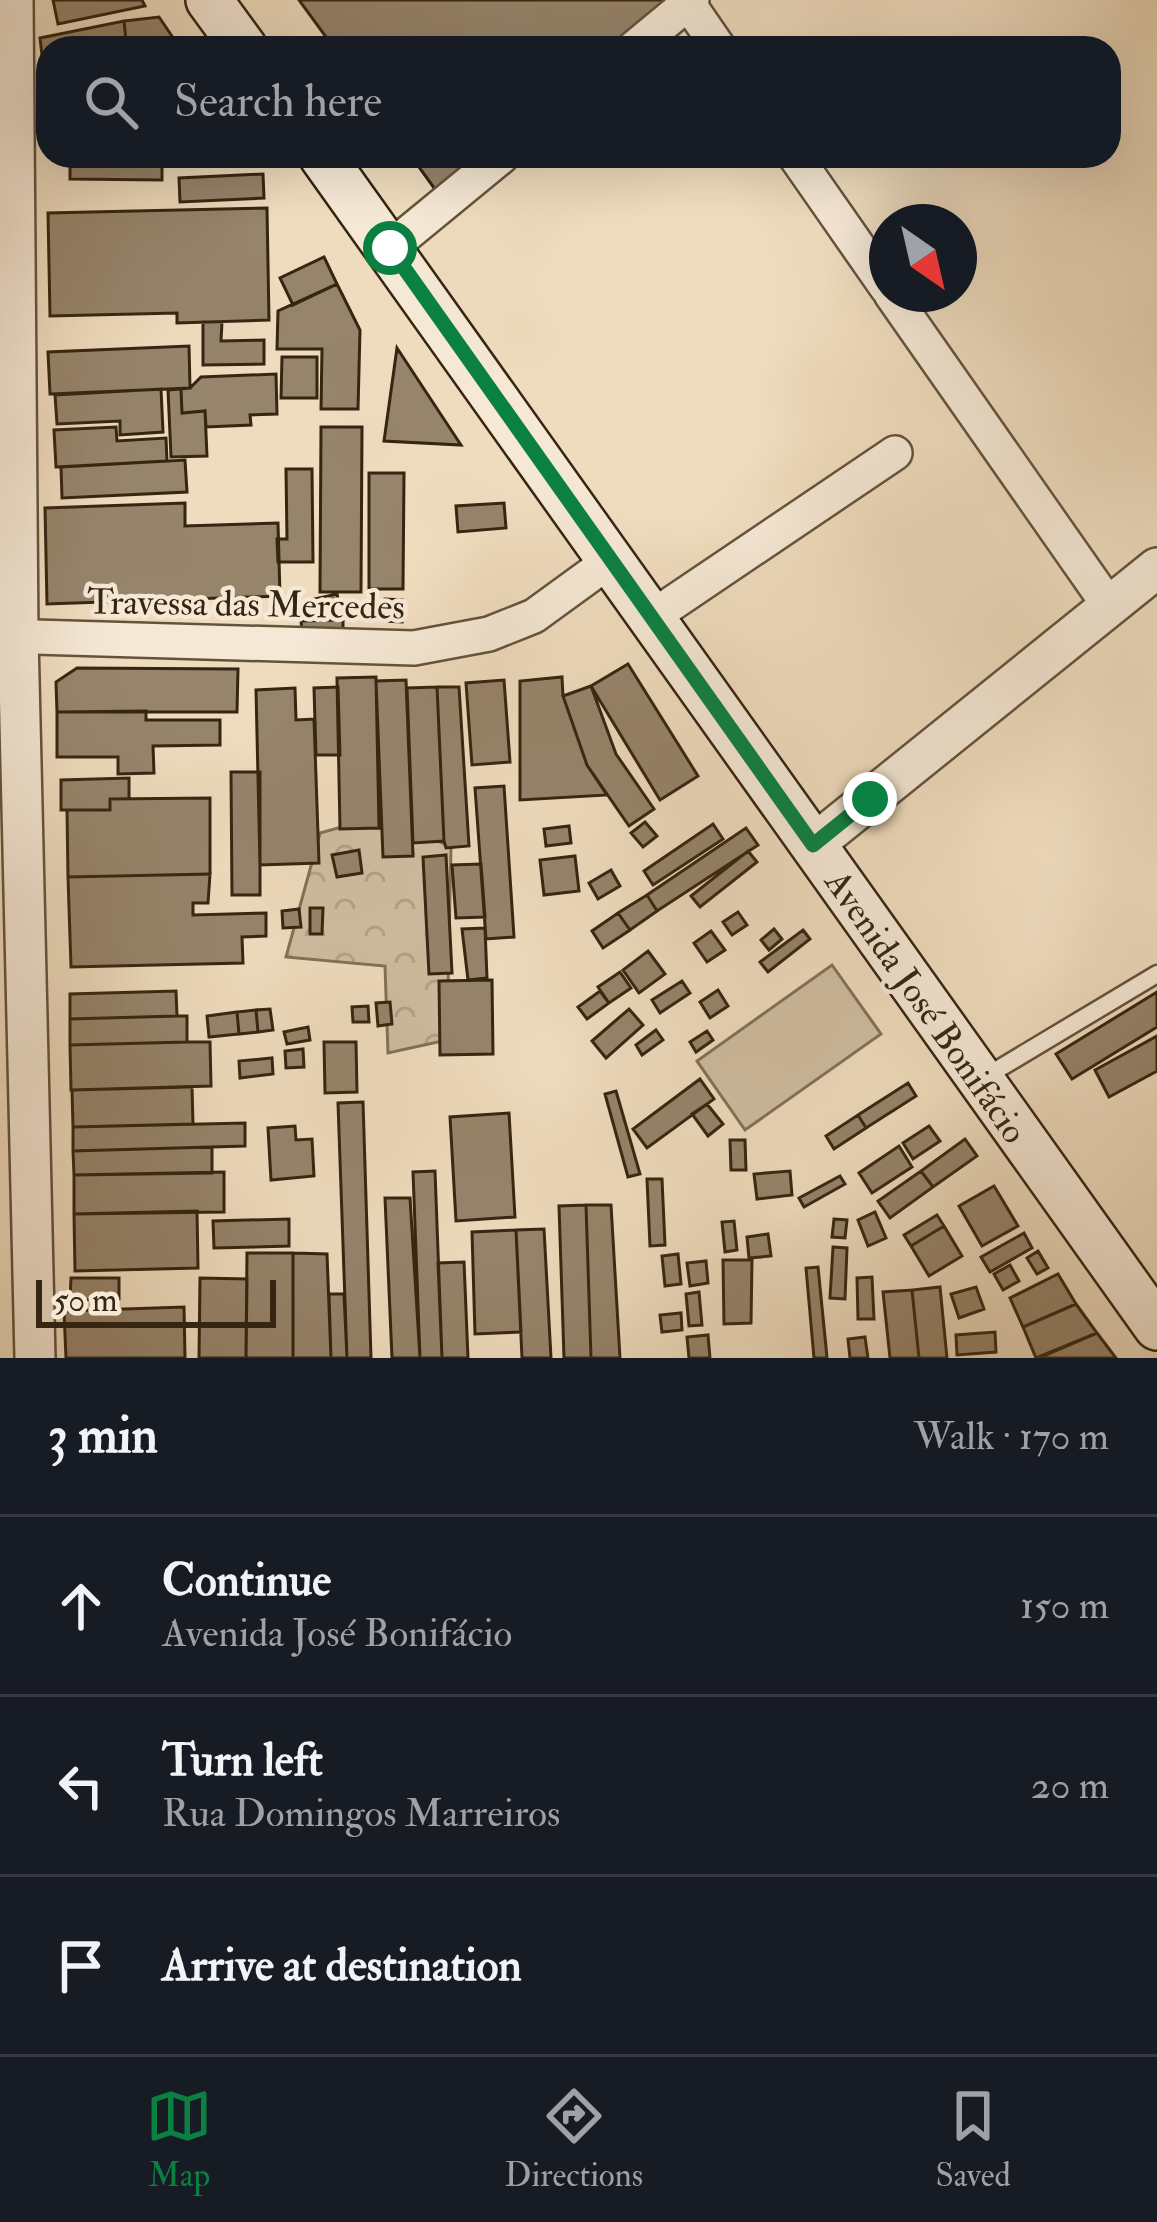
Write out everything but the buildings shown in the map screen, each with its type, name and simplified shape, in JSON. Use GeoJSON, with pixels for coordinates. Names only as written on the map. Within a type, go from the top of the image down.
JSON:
{"type":"FeatureCollection","features":[{"type":"Feature","properties":{"kind":"main road"},"geometry":{"type":"LineString","coordinates":[[209,0],[235,36]]}},
{"type":"Feature","properties":{"kind":"main road","name":"Avenida José Bonifácio"},"geometry":{"type":"LineString","coordinates":[[331,168],[1157,1327]]}},
{"type":"Feature","properties":{"kind":"street"},"geometry":{"type":"LineString","coordinates":[[13,0],[9,636],[31,1349]]}},
{"type":"Feature","properties":{"kind":"street"},"geometry":{"type":"LineString","coordinates":[[649,36],[690,2],[711,36]]}},
{"type":"Feature","properties":{"kind":"street"},"geometry":{"type":"LineString","coordinates":[[390,248],[487,168]]}},
{"type":"Feature","properties":{"kind":"street"},"geometry":{"type":"LineString","coordinates":[[803,168],[869,262]]}},
{"type":"Feature","properties":{"kind":"street"},"geometry":{"type":"LineString","coordinates":[[904,312],[1110,607]]}},
{"type":"Feature","properties":{"kind":"street"},"geometry":{"type":"LineString","coordinates":[[652,617],[895,453]]}},
{"type":"Feature","properties":{"kind":"street","name":"Travessa das Mercedes"},"geometry":{"type":"LineString","coordinates":[[9,636],[414,648],[489,634],[534,616],[611,560]]}},
{"type":"Feature","properties":{"kind":"street"},"geometry":{"type":"LineString","coordinates":[[813,845],[1157,568]]}},
{"type":"Feature","properties":{"kind":"lane"},"geometry":{"type":"LineString","coordinates":[[980,1080],[1157,974]]}},
{"type":"Feature","properties":{"kind":"green space"},"geometry":{"type":"Polygon","coordinates":[[[381,816],[451,847],[447,1040],[388,1053],[385,966],[286,957],[320,833],[381,816]]]}},
{"type":"Feature","properties":{"kind":"green space"},"geometry":{"type":"Polygon","coordinates":[[[832,965],[881,1034],[745,1130],[697,1061],[832,965]]]}},
{"type":"Feature","properties":{"kind":"route"},"geometry":{"type":"LineString","coordinates":[[390,248],[813,845],[870,799]]}}]}
